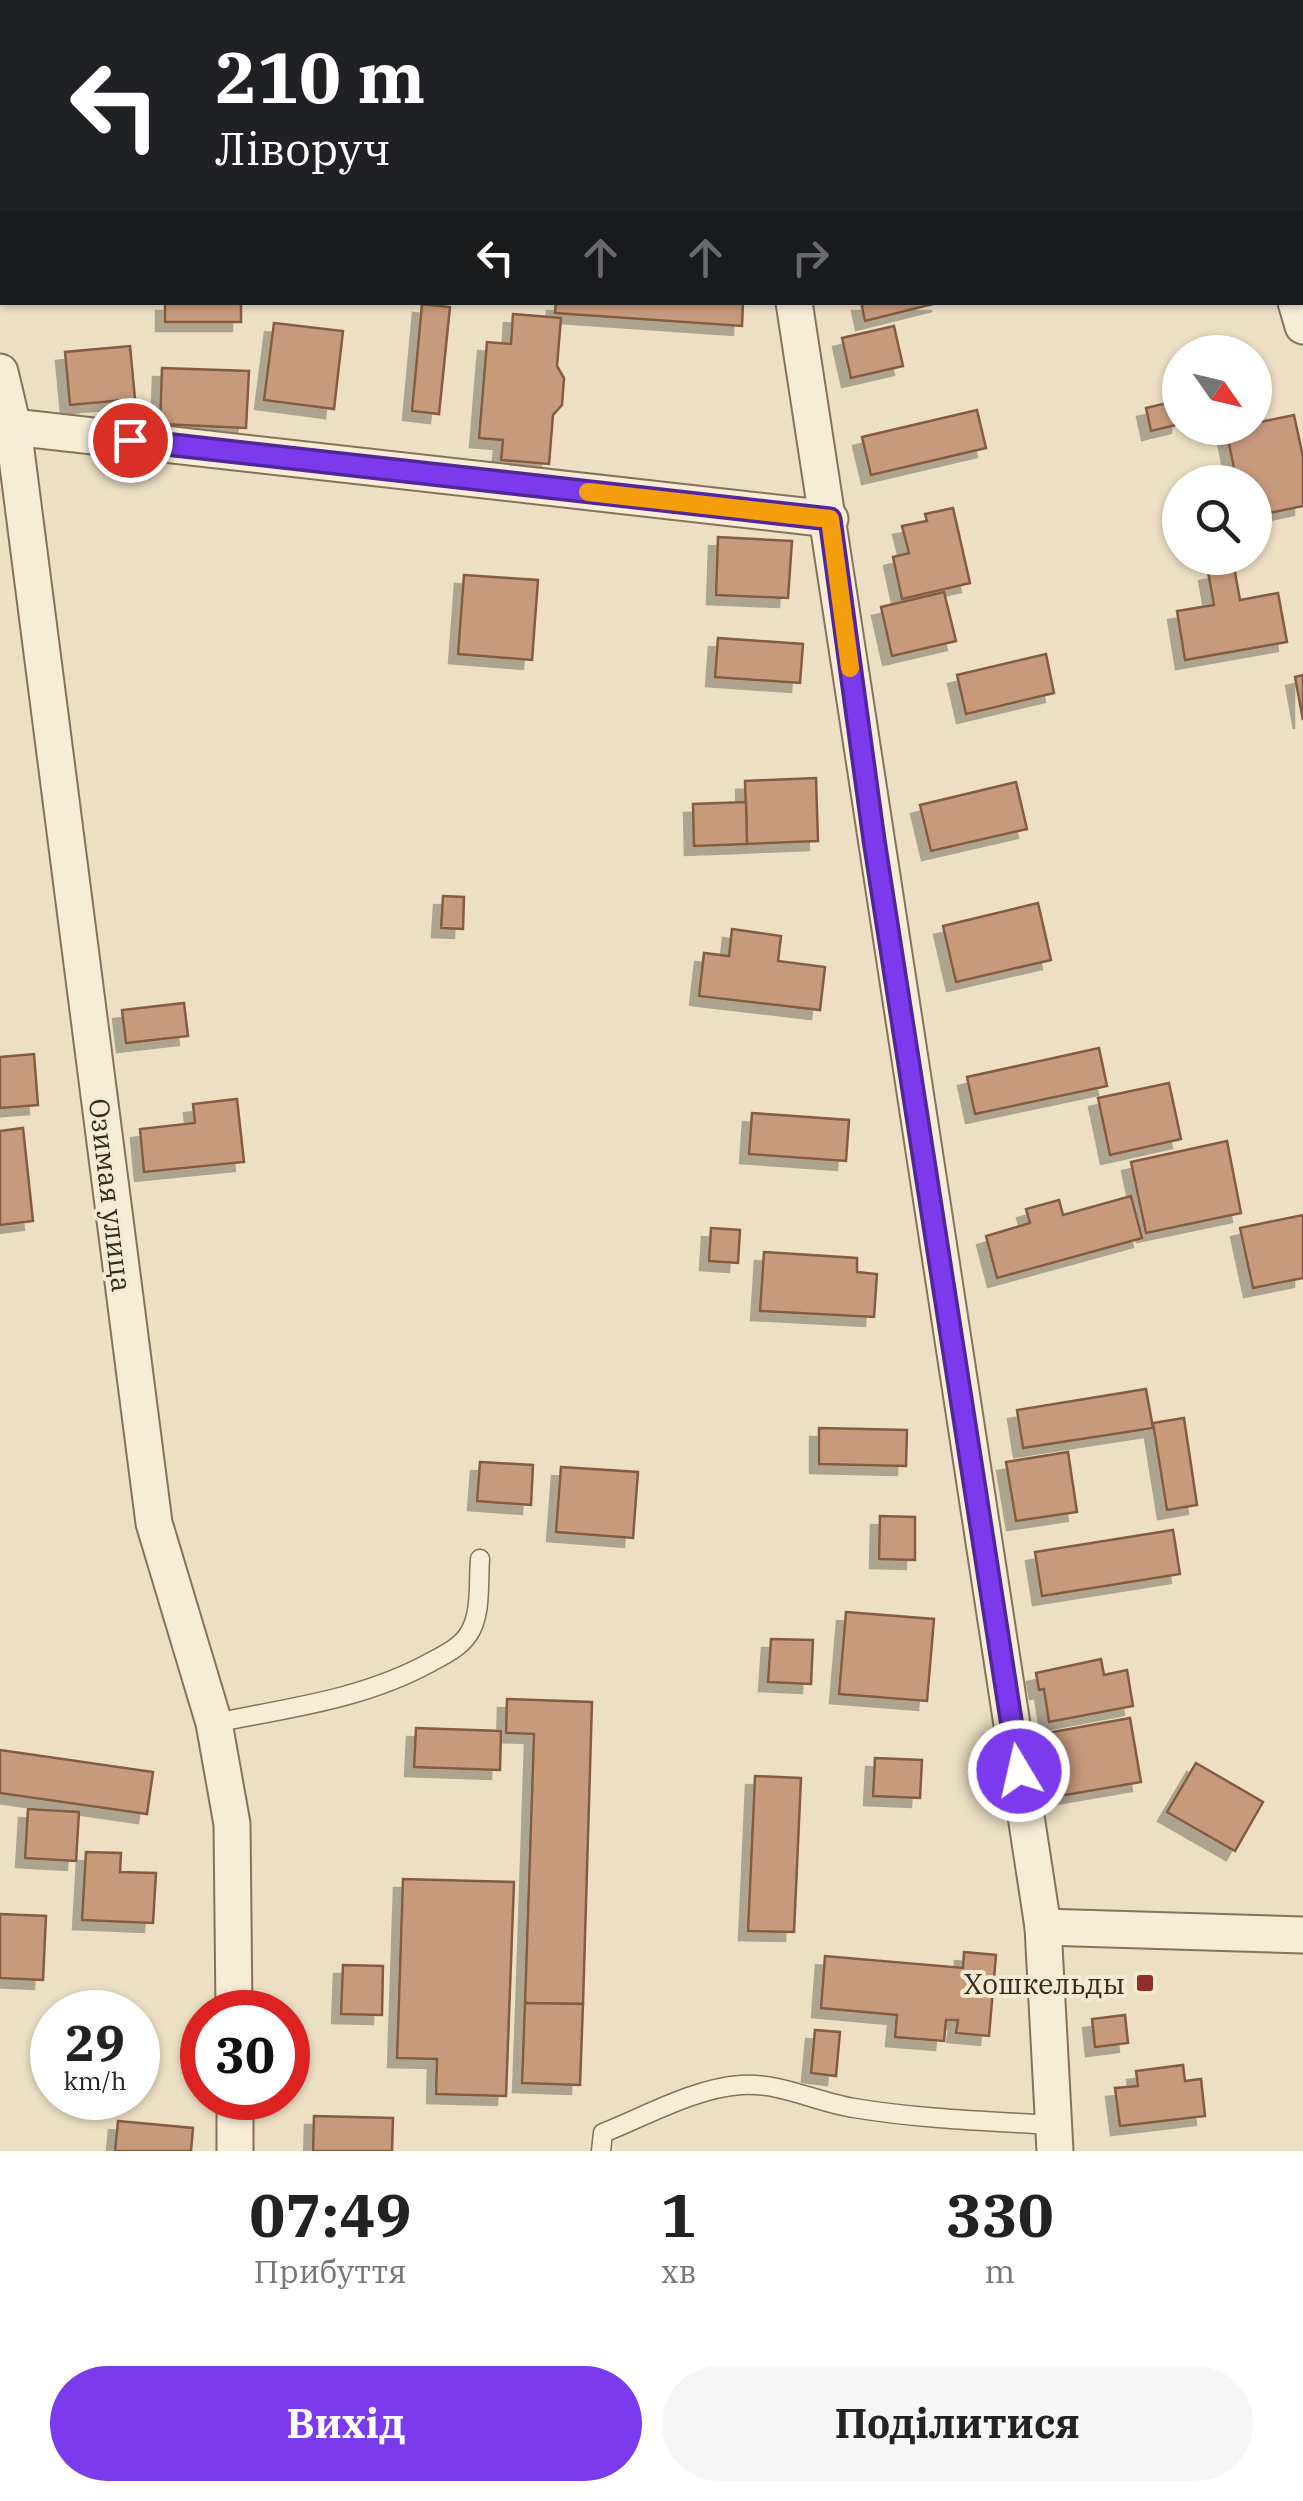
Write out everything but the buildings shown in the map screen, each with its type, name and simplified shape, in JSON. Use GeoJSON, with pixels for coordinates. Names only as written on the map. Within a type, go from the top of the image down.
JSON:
{"type":"FeatureCollection","features":[{"type":"Feature","properties":{"kind":"street"},"geometry":{"type":"LineString","coordinates":[[794,305],[1043,1926],[1054,2138]]}},
{"type":"Feature","properties":{"kind":"street","name":"Озимая улица"},"geometry":{"type":"LineString","coordinates":[[0,372],[13,426],[154,1523],[214,1723],[232,1824],[234,1990]]}},
{"type":"Feature","properties":{"kind":"street"},"geometry":{"type":"LineString","coordinates":[[13,426],[830,519]]}},
{"type":"Feature","properties":{"kind":"street"},"geometry":{"type":"LineString","coordinates":[[1043,1926],[1303,1935]]}},
{"type":"Feature","properties":{"kind":"street"},"geometry":{"type":"LineString","coordinates":[[234,2120],[235,2151]]}},
{"type":"Feature","properties":{"kind":"lane"},"geometry":{"type":"LineString","coordinates":[[214,1723],[360,1694],[406,1676],[455,1648],[470,1634],[476,1616],[480,1558]]}},
{"type":"Feature","properties":{"kind":"lane"},"geometry":{"type":"LineString","coordinates":[[602,2151],[603,2132],[711,2090],[742,2085],[774,2087],[827,2104],[1054,2138]]}},
{"type":"Feature","properties":{"kind":"slow traffic"},"geometry":{"type":"LineString","coordinates":[[588,492],[830,519],[850,668]]}},
{"type":"Feature","properties":{"kind":"place","name":"Хошкельды"},"geometry":{"type":"Point","coordinates":[1145,1983]}},
{"type":"Feature","properties":{"kind":"route"},"geometry":{"type":"LineString","coordinates":[[130,440],[830,519],[874,840],[1019,1771]]}}]}
